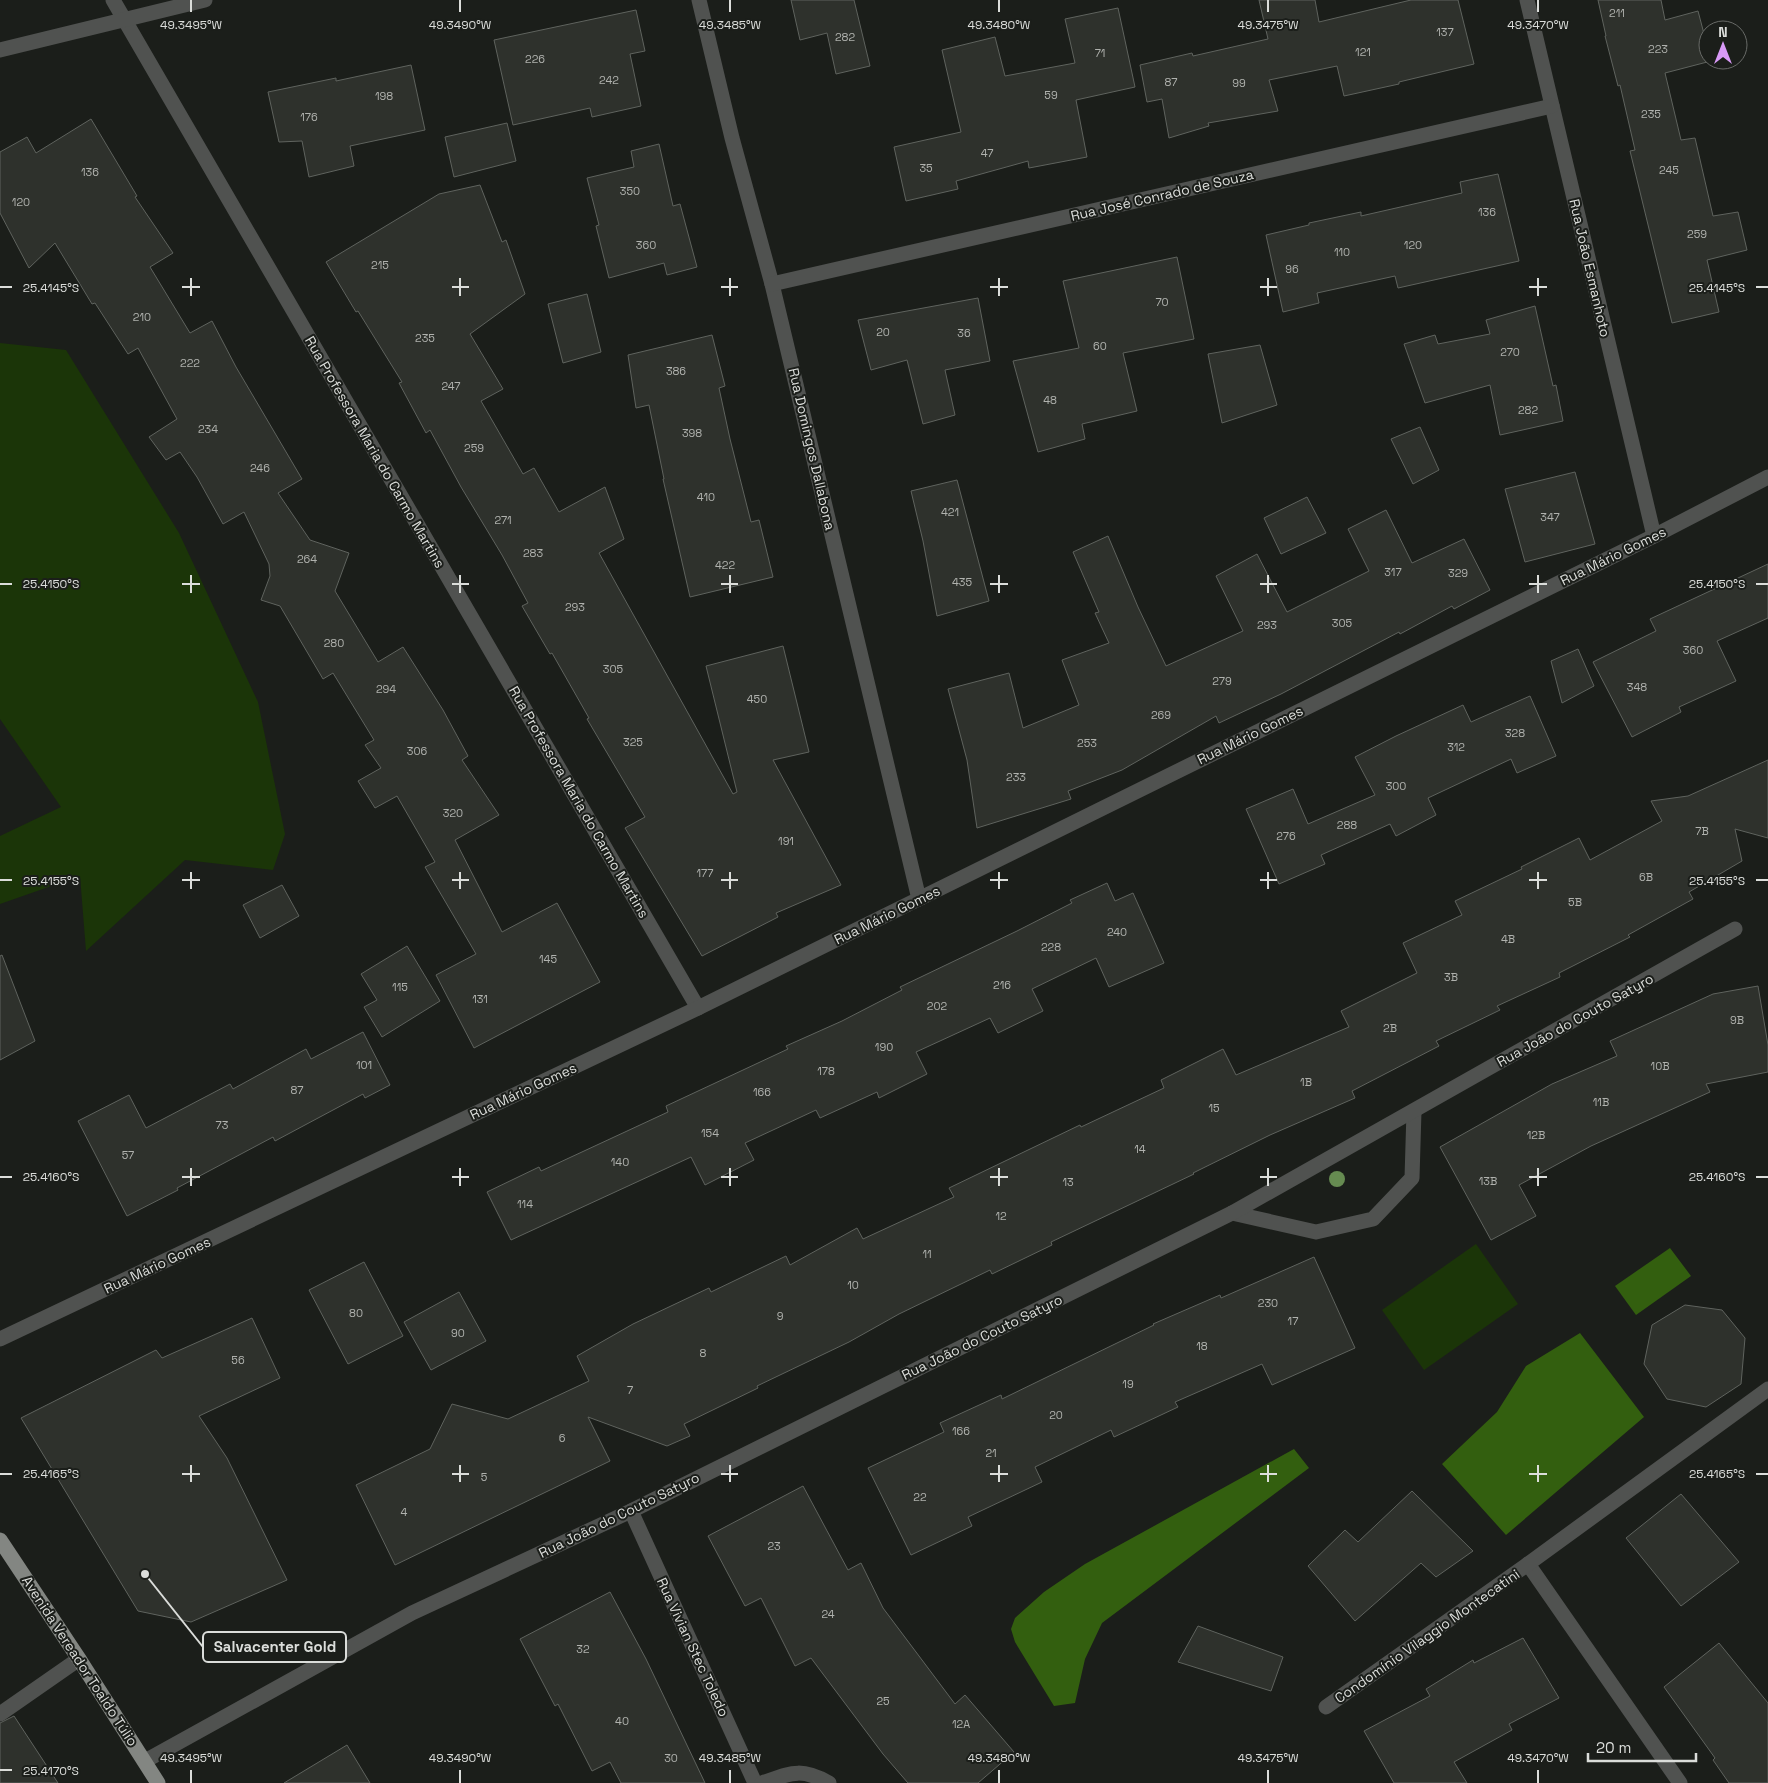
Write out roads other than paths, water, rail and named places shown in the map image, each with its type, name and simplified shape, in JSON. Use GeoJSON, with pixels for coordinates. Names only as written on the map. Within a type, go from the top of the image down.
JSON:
{"type":"FeatureCollection","features":[{"type":"Feature","properties":{"kind":"main road","name":"Avenida Vereador Toaldo Túlio"},"geometry":{"type":"LineString","coordinates":[[0,1540],[158,1783]]}},
{"type":"Feature","properties":{"kind":"street","name":"Rua Professora Maria do Carmo Martins"},"geometry":{"type":"LineString","coordinates":[[113,0],[698,1008]]}},
{"type":"Feature","properties":{"kind":"street"},"geometry":{"type":"LineString","coordinates":[[0,50],[205,0]]}},
{"type":"Feature","properties":{"kind":"street","name":"Rua Domingos Dallabona"},"geometry":{"type":"LineString","coordinates":[[699,0],[732,138],[772,284],[919,899]]}},
{"type":"Feature","properties":{"kind":"street","name":"Rua João Esmanhoto"},"geometry":{"type":"LineString","coordinates":[[1527,0],[1654,536]]}},
{"type":"Feature","properties":{"kind":"street","name":"Rua José Conrado de Souza"},"geometry":{"type":"LineString","coordinates":[[772,284],[1552,106]]}},
{"type":"Feature","properties":{"kind":"street","name":"Rua Mário Gomes"},"geometry":{"type":"LineString","coordinates":[[0,1339],[698,1008],[1654,536],[1768,477]]}},
{"type":"Feature","properties":{"kind":"street","name":"Rua João do Couto Satyro"},"geometry":{"type":"LineString","coordinates":[[145,1761],[412,1613],[630,1511],[1232,1213],[1736,929]]}},
{"type":"Feature","properties":{"kind":"street"},"geometry":{"type":"LineString","coordinates":[[1232,1213],[1316,1232],[1373,1218],[1412,1178],[1414,1111]]}},
{"type":"Feature","properties":{"kind":"street","name":"Condomínio Vilaggio Montecatini"},"geometry":{"type":"LineString","coordinates":[[1326,1707],[1528,1564],[1768,1389]]}},
{"type":"Feature","properties":{"kind":"street","name":"Rua Vivian Stec Toledo"},"geometry":{"type":"LineString","coordinates":[[630,1511],[755,1783]]}},
{"type":"Feature","properties":{"kind":"street","name":"Condomínio Vilaggio Montecatini"},"geometry":{"type":"LineString","coordinates":[[1528,1564],[1680,1783]]}},
{"type":"Feature","properties":{"kind":"street"},"geometry":{"type":"LineString","coordinates":[[0,1714],[79,1659]]}},
{"type":"Feature","properties":{"kind":"street"},"geometry":{"type":"LineString","coordinates":[[762,1783],[793,1773],[814,1775],[829,1783]]}},
{"type":"Feature","properties":{"kind":"place","name":"Salvacenter Gold"},"geometry":{"type":"Point","coordinates":[145,1574]}}]}
